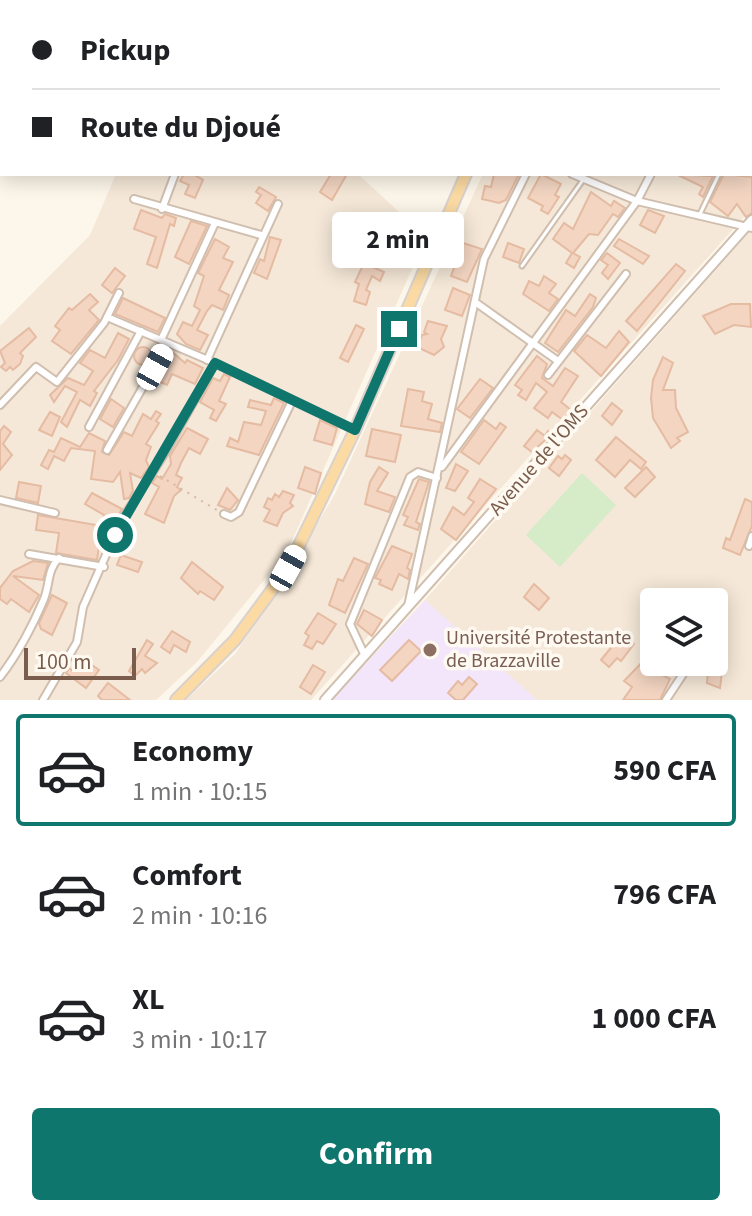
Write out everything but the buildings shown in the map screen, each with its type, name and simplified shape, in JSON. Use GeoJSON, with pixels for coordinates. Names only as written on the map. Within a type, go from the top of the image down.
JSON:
{"type":"FeatureCollection","features":[{"type":"Feature","properties":{"kind":"main road"},"geometry":{"type":"LineString","coordinates":[[176,700],[235,640],[288,568],[355,430],[465,176]]}},
{"type":"Feature","properties":{"kind":"street"},"geometry":{"type":"LineString","coordinates":[[162,209],[174,176]]}},
{"type":"Feature","properties":{"kind":"street"},"geometry":{"type":"LineString","coordinates":[[407,610],[486,252],[525,176]]}},
{"type":"Feature","properties":{"kind":"street"},"geometry":{"type":"LineString","coordinates":[[576,176],[637,201],[749,225]]}},
{"type":"Feature","properties":{"kind":"street"},"geometry":{"type":"LineString","coordinates":[[439,469],[637,201],[650,176]]}},
{"type":"Feature","properties":{"kind":"street"},"geometry":{"type":"LineString","coordinates":[[134,199],[261,235]]}},
{"type":"Feature","properties":{"kind":"street"},"geometry":{"type":"LineString","coordinates":[[207,360],[261,235],[278,204]]}},
{"type":"Feature","properties":{"kind":"street"},"geometry":{"type":"LineString","coordinates":[[107,450],[165,342],[215,223]]}},
{"type":"Feature","properties":{"kind":"street","name":"Avenue de l'OMS"},"geometry":{"type":"LineString","coordinates":[[325,700],[749,225]]}},
{"type":"Feature","properties":{"kind":"street"},"geometry":{"type":"LineString","coordinates":[[548,375],[626,274]]}},
{"type":"Feature","properties":{"kind":"street"},"geometry":{"type":"LineString","coordinates":[[0,405],[36,367],[57,382],[107,317],[119,293]]}},
{"type":"Feature","properties":{"kind":"street"},"geometry":{"type":"LineString","coordinates":[[475,302],[558,361]]}},
{"type":"Feature","properties":{"kind":"street"},"geometry":{"type":"LineString","coordinates":[[107,317],[215,363],[355,430]]}},
{"type":"Feature","properties":{"kind":"street"},"geometry":{"type":"LineString","coordinates":[[89,427],[141,331]]}},
{"type":"Feature","properties":{"kind":"street"},"geometry":{"type":"LineString","coordinates":[[43,700],[77,642],[83,607],[104,567],[120,523],[215,363]]}},
{"type":"Feature","properties":{"kind":"street"},"geometry":{"type":"LineString","coordinates":[[224,514],[231,517],[239,512],[292,401]]}},
{"type":"Feature","properties":{"kind":"street"},"geometry":{"type":"LineString","coordinates":[[366,656],[350,624],[410,477],[418,472],[437,478]]}},
{"type":"Feature","properties":{"kind":"street"},"geometry":{"type":"LineString","coordinates":[[0,500],[55,513]]}},
{"type":"Feature","properties":{"kind":"street"},"geometry":{"type":"LineString","coordinates":[[749,546],[752,536]]}},
{"type":"Feature","properties":{"kind":"street"},"geometry":{"type":"LineString","coordinates":[[29,554],[104,567]]}},
{"type":"Feature","properties":{"kind":"street"},"geometry":{"type":"LineString","coordinates":[[0,677],[14,658],[45,597],[52,565],[59,558]]}},
{"type":"Feature","properties":{"kind":"street"},"geometry":{"type":"LineString","coordinates":[[666,700],[682,676]]}},
{"type":"Feature","properties":{"kind":"lane"},"geometry":{"type":"LineString","coordinates":[[699,216],[718,176]]}},
{"type":"Feature","properties":{"kind":"lane"},"geometry":{"type":"LineString","coordinates":[[522,266],[583,180]]}},
{"type":"Feature","properties":{"kind":"path"},"geometry":{"type":"LineString","coordinates":[[153,472],[224,514]]}},
{"type":"Feature","properties":{"kind":"shaded area"},"geometry":{"type":"Polygon","coordinates":[[[115,176],[360,176],[426,237],[287,552],[197,662],[156,700],[0,700],[0,326],[90,235],[115,176]]]}},
{"type":"Feature","properties":{"kind":"shaded area"},"geometry":{"type":"Polygon","coordinates":[[[482,176],[752,176],[752,213],[744,217],[311,700],[186,700],[235,654],[277,592],[335,494],[482,176]]]}},
{"type":"Feature","properties":{"kind":"shaded area"},"geometry":{"type":"Polygon","coordinates":[[[752,229],[752,700],[332,700],[425,600],[752,229]]]}},
{"type":"Feature","properties":{"kind":"shaded area","name":"Université Protestante de Brazzaville"},"geometry":{"type":"Polygon","coordinates":[[[425,600],[537,700],[332,700],[425,600]]]}},
{"type":"Feature","properties":{"kind":"green space"},"geometry":{"type":"Polygon","coordinates":[[[582,473],[616,505],[560,567],[526,535],[582,473]]]}},
{"type":"Feature","properties":{"kind":"place","name":"Université Protestante de Brazzaville"},"geometry":{"type":"Point","coordinates":[430,650]}},
{"type":"Feature","properties":{"kind":"route"},"geometry":{"type":"LineString","coordinates":[[115,535],[215,363],[355,430],[399,329]]}}]}
